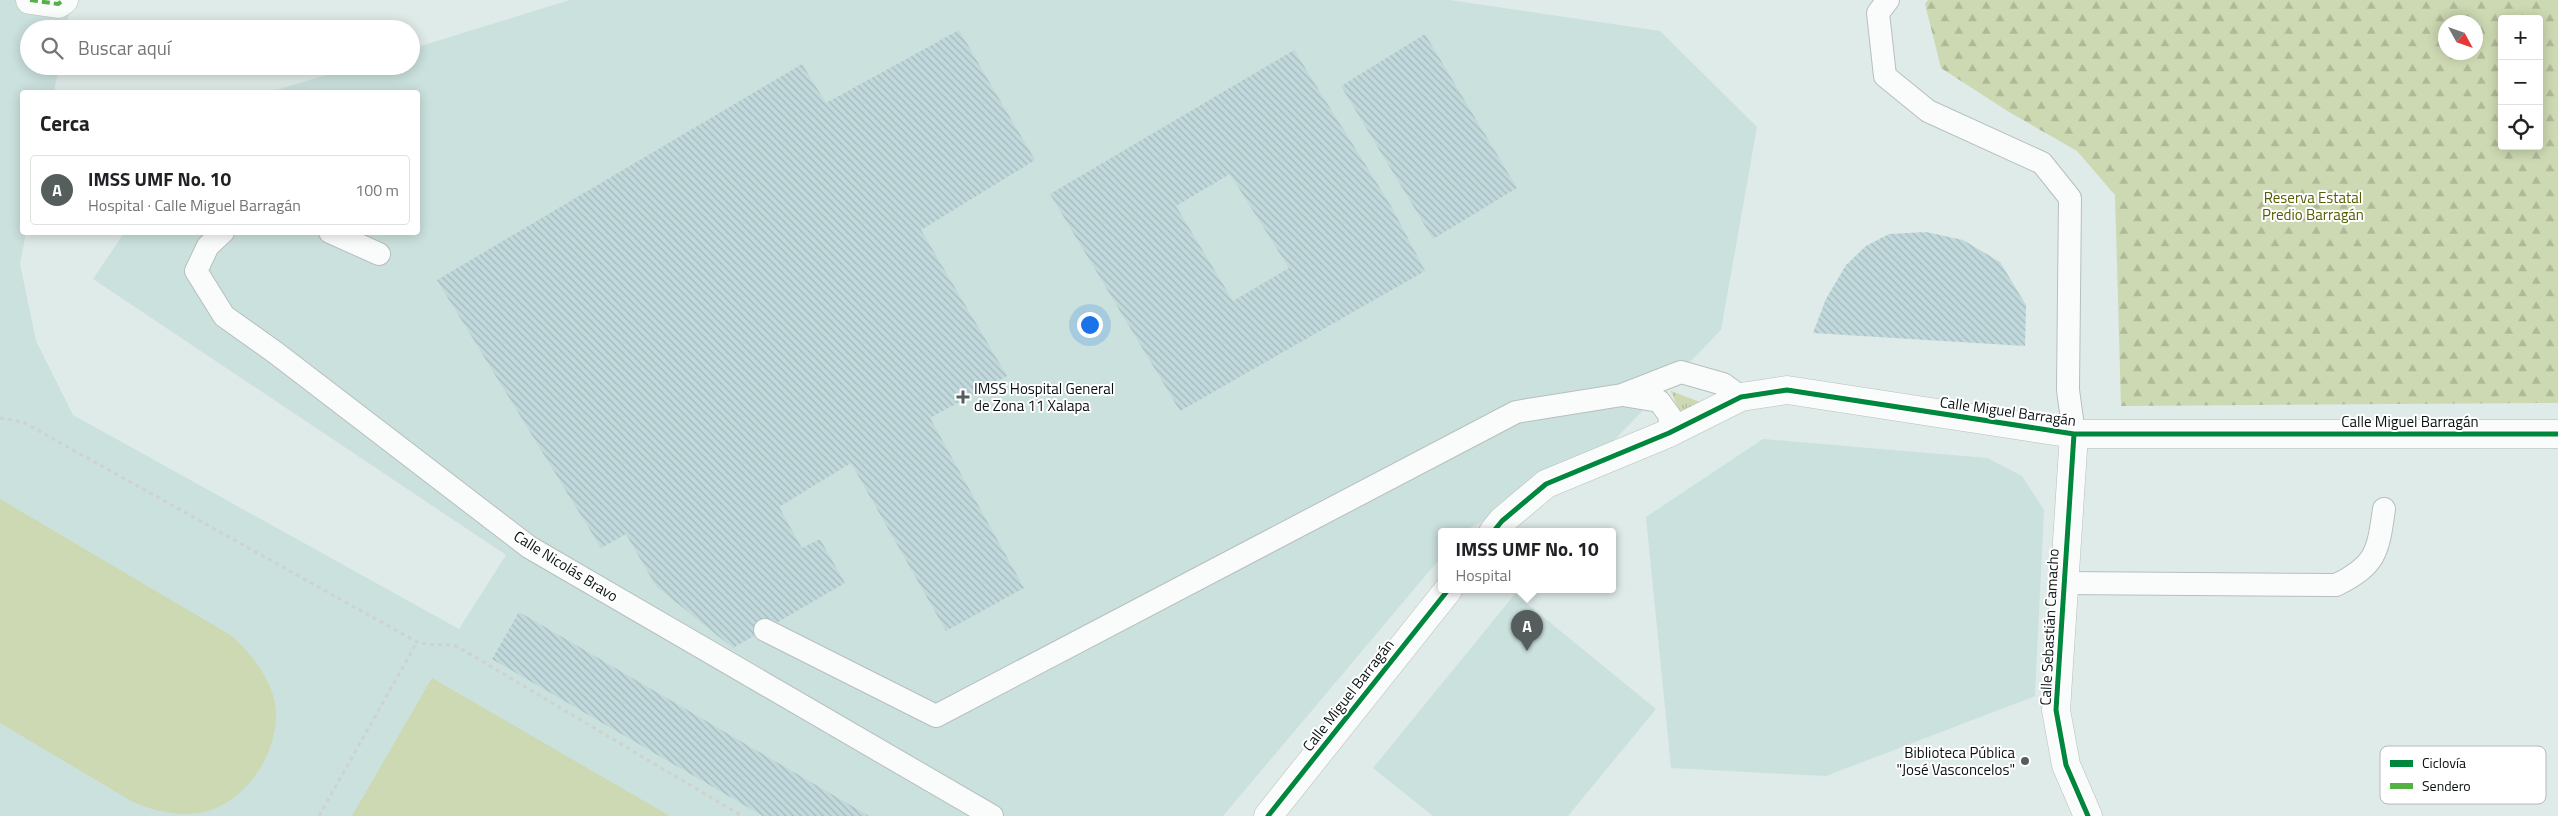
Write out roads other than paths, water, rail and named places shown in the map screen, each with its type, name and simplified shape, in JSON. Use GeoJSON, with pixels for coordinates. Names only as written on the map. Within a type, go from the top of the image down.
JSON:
{"type":"FeatureCollection","features":[{"type":"Feature","properties":{"kind":"street"},"geometry":{"type":"LineString","coordinates":[[30,0],[58,4],[64,0]]}},
{"type":"Feature","properties":{"kind":"street","name":"Calle Miguel Barragán"},"geometry":{"type":"LineString","coordinates":[[1497,528],[1502,521],[1546,484],[1669,433],[1741,397],[1787,390],[2074,434],[2558,434]]}},
{"type":"Feature","properties":{"kind":"street","name":"Calle Sebastián Camacho"},"geometry":{"type":"LineString","coordinates":[[2074,434],[2056,710],[2066,765],[2088,816]]}},
{"type":"Feature","properties":{"kind":"street","name":"Calle Miguel Barragán"},"geometry":{"type":"LineString","coordinates":[[1268,816],[1446,593]]}},
{"type":"Feature","properties":{"kind":"lane"},"geometry":{"type":"LineString","coordinates":[[1888,0],[1878,13],[1885,76],[1928,110],[2042,164],[2070,198],[2068,390],[2074,434]]}},
{"type":"Feature","properties":{"kind":"lane","name":"Calle Nicolás Bravo"},"geometry":{"type":"LineString","coordinates":[[220,235],[208,246],[196,270],[224,316],[276,353],[529,547],[992,816]]}},
{"type":"Feature","properties":{"kind":"lane"},"geometry":{"type":"LineString","coordinates":[[337,235],[379,254]]}},
{"type":"Feature","properties":{"kind":"lane"},"geometry":{"type":"LineString","coordinates":[[765,630],[936,716],[1516,412],[1622,395],[1681,372],[1723,384],[1741,397]]}},
{"type":"Feature","properties":{"kind":"lane"},"geometry":{"type":"LineString","coordinates":[[1622,395],[1659,401],[1670,416],[1669,433]]}},
{"type":"Feature","properties":{"kind":"lane"},"geometry":{"type":"LineString","coordinates":[[2064,583],[2336,584],[2355,575],[2368,563],[2378,548],[2384,509]]}},
{"type":"Feature","properties":{"kind":"place","name":"IMSS Hospital General de Zona 11 Xalapa"},"geometry":{"type":"Point","coordinates":[963,397]}},
{"type":"Feature","properties":{"kind":"place","name":"IMSS UMF No. 10"},"geometry":{"type":"Point","coordinates":[1527,651]}},
{"type":"Feature","properties":{"kind":"place","name":"Biblioteca Pública \"José Vasconcelos\""},"geometry":{"type":"Point","coordinates":[2025,761]}},
{"type":"Feature","properties":{"kind":"park label","name":"Reserva Estatal Predio Barragán"},"geometry":{"type":"Point","coordinates":[2313,206]}}]}
